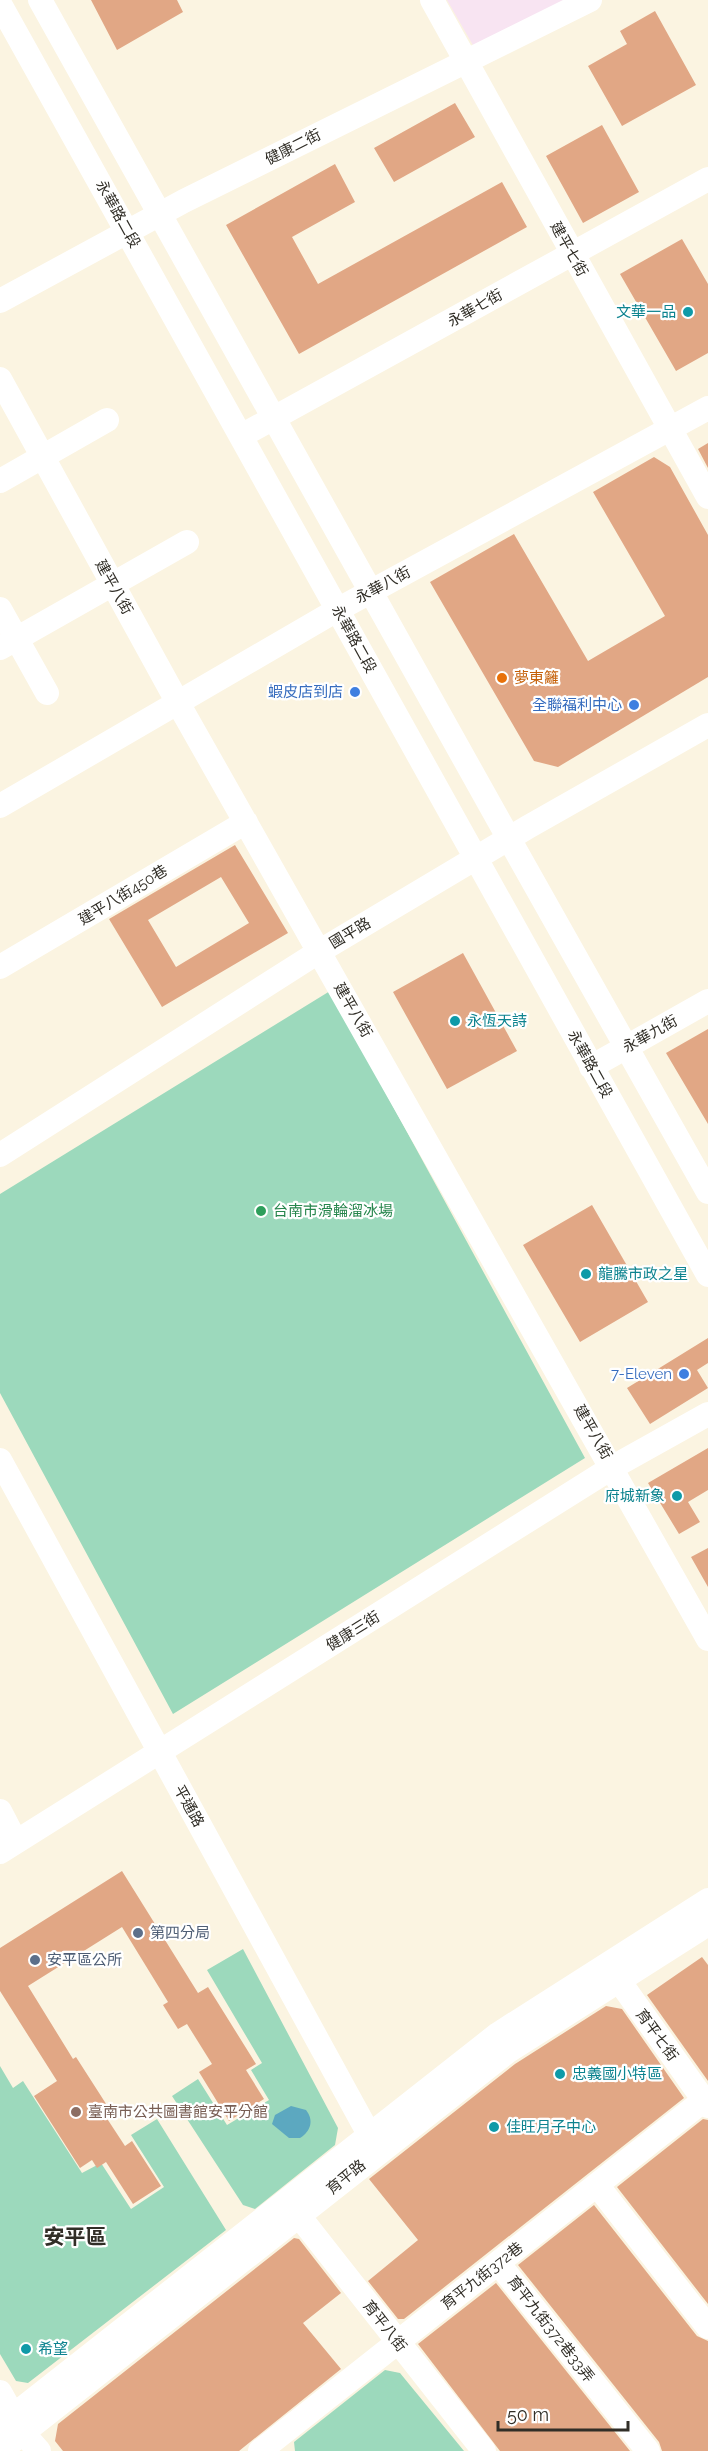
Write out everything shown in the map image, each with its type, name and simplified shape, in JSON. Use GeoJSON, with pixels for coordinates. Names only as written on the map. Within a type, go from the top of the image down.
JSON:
{"type":"FeatureCollection","features":[{"type":"Feature","properties":{"kind":"street"},"geometry":{"type":"LineString","coordinates":[[40,0],[273,419],[372,591],[507,840],[708,1192]]}},
{"type":"Feature","properties":{"kind":"street","name":"建平七街"},"geometry":{"type":"LineString","coordinates":[[432,0],[708,497]]}},
{"type":"Feature","properties":{"kind":"street","name":"健康二街"},"geometry":{"type":"LineString","coordinates":[[0,301],[160,214],[590,0]]}},
{"type":"Feature","properties":{"kind":"street","name":"永華路二段"},"geometry":{"type":"LineString","coordinates":[[0,4],[708,1275]]}},
{"type":"Feature","properties":{"kind":"street","name":"永華七街"},"geometry":{"type":"LineString","coordinates":[[241,436],[708,179]]}},
{"type":"Feature","properties":{"kind":"street","name":"建平八街"},"geometry":{"type":"LineString","coordinates":[[0,380],[178,703],[613,1467],[708,1639]]}},
{"type":"Feature","properties":{"kind":"street","name":"永華八街"},"geometry":{"type":"LineString","coordinates":[[0,806],[337,609],[708,408]]}},
{"type":"Feature","properties":{"kind":"street"},"geometry":{"type":"LineString","coordinates":[[0,480],[107,420]]}},
{"type":"Feature","properties":{"kind":"street"},"geometry":{"type":"LineString","coordinates":[[8,643],[187,542]]}},
{"type":"Feature","properties":{"kind":"street"},"geometry":{"type":"LineString","coordinates":[[0,609],[8,643],[46,693]]}},
{"type":"Feature","properties":{"kind":"street","name":"國平路"},"geometry":{"type":"LineString","coordinates":[[0,1155],[320,951],[476,858],[708,725]]}},
{"type":"Feature","properties":{"kind":"street","name":"建平八街450巷"},"geometry":{"type":"LineString","coordinates":[[0,967],[246,822]]}},
{"type":"Feature","properties":{"kind":"street","name":"永華九街"},"geometry":{"type":"LineString","coordinates":[[591,1067],[708,1001]]}},
{"type":"Feature","properties":{"kind":"street","name":"健康三街"},"geometry":{"type":"LineString","coordinates":[[8,1847],[613,1467],[708,1414]]}},
{"type":"Feature","properties":{"kind":"street","name":"平通路"},"geometry":{"type":"LineString","coordinates":[[0,1460],[10,1501],[159,1753],[374,2143]]}},
{"type":"Feature","properties":{"kind":"street"},"geometry":{"type":"LineString","coordinates":[[0,1811],[8,1847]]}},
{"type":"Feature","properties":{"kind":"street","name":"育平路"},"geometry":{"type":"LineString","coordinates":[[612,1972],[708,1900]]}},
{"type":"Feature","properties":{"kind":"street","name":"育平路"},"geometry":{"type":"LineString","coordinates":[[0,2451],[12,2424],[374,2143],[498,2034],[612,1972],[708,1924]]}},
{"type":"Feature","properties":{"kind":"street","name":"育平七街"},"geometry":{"type":"LineString","coordinates":[[612,1972],[706,2103]]}},
{"type":"Feature","properties":{"kind":"street","name":"育平九街372巷"},"geometry":{"type":"LineString","coordinates":[[270,2448],[398,2342],[706,2103]]}},
{"type":"Feature","properties":{"kind":"street"},"geometry":{"type":"LineString","coordinates":[[597,2186],[708,2327]]}},
{"type":"Feature","properties":{"kind":"street","name":"育平八街"},"geometry":{"type":"LineString","coordinates":[[292,2208],[484,2451]]}},
{"type":"Feature","properties":{"kind":"street","name":"育平九街372巷33弄"},"geometry":{"type":"LineString","coordinates":[[498,2263],[648,2451]]}},
{"type":"Feature","properties":{"kind":"street"},"geometry":{"type":"LineString","coordinates":[[0,2392],[12,2424],[39,2451]]}},
{"type":"Feature","properties":{"kind":"shaded area"},"geometry":{"type":"Polygon","coordinates":[[[447,0],[572,0],[474,47],[447,0]]]}},
{"type":"Feature","properties":{"kind":"green space"},"geometry":{"type":"Polygon","coordinates":[[[330,991],[585,1458],[173,1714],[0,1393],[0,1194],[330,991]]]}},
{"type":"Feature","properties":{"kind":"green space"},"geometry":{"type":"Polygon","coordinates":[[[243,1949],[338,2128],[335,2145],[255,2209],[243,2205],[172,2096],[198,2079],[227,2125],[269,2100],[251,2070],[262,2063],[207,1970],[243,1949]]]}},
{"type":"Feature","properties":{"kind":"green space"},"geometry":{"type":"Polygon","coordinates":[[[0,2066],[13,2088],[23,2081],[82,2173],[101,2163],[131,2209],[164,2187],[131,2135],[157,2119],[226,2230],[28,2383],[16,2381],[0,2354],[0,2066]]]}},
{"type":"Feature","properties":{"kind":"green space"},"geometry":{"type":"Polygon","coordinates":[[[385,2370],[400,2373],[464,2451],[295,2451],[294,2442],[385,2370]]]}},
{"type":"Feature","properties":{"kind":"water"},"geometry":{"type":"Polygon","coordinates":[[[291,2106],[306,2110],[311,2121],[309,2129],[300,2138],[289,2138],[272,2124],[275,2115],[291,2106]]]}},
{"type":"Feature","properties":{"kind":"building"},"geometry":{"type":"Polygon","coordinates":[[[91,0],[177,0],[183,12],[117,50],[91,0]]]}},
{"type":"Feature","properties":{"kind":"building"},"geometry":{"type":"Polygon","coordinates":[[[655,11],[696,85],[622,126],[588,66],[627,44],[620,31],[655,11]]]}},
{"type":"Feature","properties":{"kind":"building"},"geometry":{"type":"Polygon","coordinates":[[[455,103],[475,137],[394,182],[374,148],[455,103]]]}},
{"type":"Feature","properties":{"kind":"building"},"geometry":{"type":"Polygon","coordinates":[[[602,125],[639,192],[583,223],[546,156],[602,125]]]}},
{"type":"Feature","properties":{"kind":"building"},"geometry":{"type":"Polygon","coordinates":[[[335,164],[355,202],[292,237],[318,284],[502,182],[527,227],[299,354],[226,225],[335,164]]]}},
{"type":"Feature","properties":{"kind":"building","name":"文華一品"},"geometry":{"type":"Polygon","coordinates":[[[682,239],[708,284],[708,353],[676,371],[620,274],[682,239]]]}},
{"type":"Feature","properties":{"kind":"building"},"geometry":{"type":"Polygon","coordinates":[[[708,443],[708,468],[698,449],[708,443]]]}},
{"type":"Feature","properties":{"kind":"building"},"geometry":{"type":"Polygon","coordinates":[[[654,457],[670,467],[708,535],[708,677],[558,767],[534,761],[430,582],[514,534],[588,661],[665,616],[593,492],[654,457]]]}},
{"type":"Feature","properties":{"kind":"building"},"geometry":{"type":"Polygon","coordinates":[[[235,845],[288,933],[162,1007],[109,919],[235,845]],[[221,877],[148,920],[176,967],[249,923],[221,877]]]}},
{"type":"Feature","properties":{"kind":"building","name":"永恆天詩"},"geometry":{"type":"Polygon","coordinates":[[[463,953],[517,1051],[447,1089],[393,992],[463,953]]]}},
{"type":"Feature","properties":{"kind":"building"},"geometry":{"type":"Polygon","coordinates":[[[708,1029],[708,1124],[666,1053],[708,1029]]]}},
{"type":"Feature","properties":{"kind":"building","name":"龍騰市政之星"},"geometry":{"type":"Polygon","coordinates":[[[592,1205],[648,1302],[580,1342],[523,1245],[592,1205]]]}},
{"type":"Feature","properties":{"kind":"building"},"geometry":{"type":"Polygon","coordinates":[[[708,1338],[708,1363],[697,1370],[708,1388],[650,1424],[627,1388],[708,1338]]]}},
{"type":"Feature","properties":{"kind":"building","name":"府城新象"},"geometry":{"type":"Polygon","coordinates":[[[708,1448],[708,1490],[688,1502],[700,1522],[679,1534],[648,1483],[708,1448]]]}},
{"type":"Feature","properties":{"kind":"building"},"geometry":{"type":"Polygon","coordinates":[[[708,1548],[708,1587],[691,1557],[708,1548]]]}},
{"type":"Feature","properties":{"kind":"building"},"geometry":{"type":"Polygon","coordinates":[[[122,1871],[198,1993],[208,1987],[256,2064],[246,2070],[264,2099],[229,2121],[199,2072],[212,2064],[187,2024],[178,2029],[163,2005],[168,2002],[122,1927],[28,1986],[73,2059],[76,2057],[110,2110],[104,2114],[125,2146],[132,2141],[161,2186],[133,2204],[106,2162],[97,2168],[92,2160],[80,2168],[34,2096],[57,2081],[0,1991],[0,1948],[122,1871]]]}},
{"type":"Feature","properties":{"kind":"building"},"geometry":{"type":"Polygon","coordinates":[[[702,1957],[708,1965],[708,2081],[647,1995],[702,1957]]]}},
{"type":"Feature","properties":{"kind":"building"},"geometry":{"type":"Polygon","coordinates":[[[606,2006],[622,2009],[684,2098],[404,2319],[398,2319],[368,2281],[418,2240],[369,2179],[515,2064],[606,2006]]]}},
{"type":"Feature","properties":{"kind":"building"},"geometry":{"type":"Polygon","coordinates":[[[703,2119],[708,2120],[708,2304],[617,2187],[703,2119]]]}},
{"type":"Feature","properties":{"kind":"building"},"geometry":{"type":"Polygon","coordinates":[[[594,2205],[697,2336],[708,2341],[708,2451],[662,2451],[659,2442],[518,2265],[594,2205]]]}},
{"type":"Feature","properties":{"kind":"building"},"geometry":{"type":"Polygon","coordinates":[[[294,2238],[299,2239],[341,2293],[303,2323],[341,2369],[239,2451],[63,2451],[55,2441],[58,2424],[294,2238]]]}},
{"type":"Feature","properties":{"kind":"building"},"geometry":{"type":"Polygon","coordinates":[[[496,2283],[630,2451],[500,2451],[418,2344],[496,2283]]]}},
{"type":"Feature","properties":{"kind":"place","name":"文華一品"},"geometry":{"type":"Point","coordinates":[688,312]}},
{"type":"Feature","properties":{"kind":"place","name":"夢東籬"},"geometry":{"type":"Point","coordinates":[502,678]}},
{"type":"Feature","properties":{"kind":"place","name":"蝦皮店到店"},"geometry":{"type":"Point","coordinates":[355,692]}},
{"type":"Feature","properties":{"kind":"place","name":"全聯福利中心"},"geometry":{"type":"Point","coordinates":[634,705]}},
{"type":"Feature","properties":{"kind":"place","name":"永恆天詩"},"geometry":{"type":"Point","coordinates":[455,1021]}},
{"type":"Feature","properties":{"kind":"place","name":"台南市滑輪溜冰場"},"geometry":{"type":"Point","coordinates":[261,1211]}},
{"type":"Feature","properties":{"kind":"place","name":"龍騰市政之星"},"geometry":{"type":"Point","coordinates":[586,1274]}},
{"type":"Feature","properties":{"kind":"place","name":"7-Eleven"},"geometry":{"type":"Point","coordinates":[684,1374]}},
{"type":"Feature","properties":{"kind":"place","name":"府城新象"},"geometry":{"type":"Point","coordinates":[677,1496]}},
{"type":"Feature","properties":{"kind":"place","name":"第四分局"},"geometry":{"type":"Point","coordinates":[138,1933]}},
{"type":"Feature","properties":{"kind":"place","name":"安平區公所"},"geometry":{"type":"Point","coordinates":[35,1960]}},
{"type":"Feature","properties":{"kind":"place","name":"忠義國小特區"},"geometry":{"type":"Point","coordinates":[560,2074]}},
{"type":"Feature","properties":{"kind":"place","name":"臺南市公共圖書館安平分館"},"geometry":{"type":"Point","coordinates":[76,2112]}},
{"type":"Feature","properties":{"kind":"place","name":"佳旺月子中心"},"geometry":{"type":"Point","coordinates":[494,2127]}},
{"type":"Feature","properties":{"kind":"place","name":"希望"},"geometry":{"type":"Point","coordinates":[26,2349]}},
{"type":"Feature","properties":{"kind":"district","name":"安平區"},"geometry":{"type":"Point","coordinates":[75,2237]}}]}
